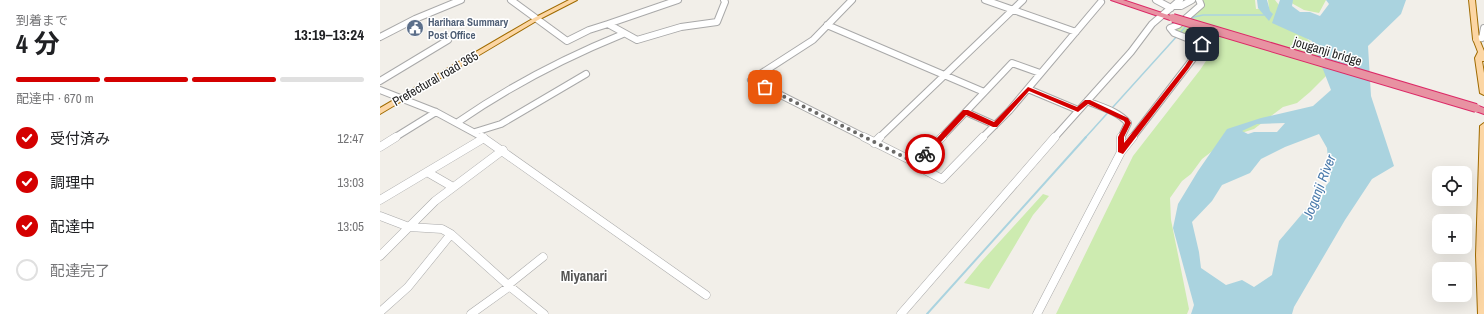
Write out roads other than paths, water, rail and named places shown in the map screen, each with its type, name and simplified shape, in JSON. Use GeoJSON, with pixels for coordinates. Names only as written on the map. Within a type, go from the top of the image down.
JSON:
{"type":"FeatureCollection","features":[{"type":"Feature","properties":{"kind":"highway","name":"jouganji bridge"},"geometry":{"type":"LineString","coordinates":[[1115,0],[1480,110]]}},
{"type":"Feature","properties":{"kind":"main road","name":"Prefectural road 365"},"geometry":{"type":"LineString","coordinates":[[380,111],[536,19],[574,0]]}},
{"type":"Feature","properties":{"kind":"main road"},"geometry":{"type":"LineString","coordinates":[[1472,0],[1476,39],[1482,56],[1478,58],[1484,93]]}},
{"type":"Feature","properties":{"kind":"main road"},"geometry":{"type":"LineString","coordinates":[[1483,314],[1481,255],[1484,126]]}},
{"type":"Feature","properties":{"kind":"street"},"geometry":{"type":"LineString","coordinates":[[380,37],[415,19],[461,0]]}},
{"type":"Feature","properties":{"kind":"street"},"geometry":{"type":"LineString","coordinates":[[511,0],[567,41],[589,30],[678,0]]}},
{"type":"Feature","properties":{"kind":"street"},"geometry":{"type":"LineString","coordinates":[[608,24],[623,34],[637,40],[681,27],[717,22],[725,2],[724,0]]}},
{"type":"Feature","properties":{"kind":"street"},"geometry":{"type":"LineString","coordinates":[[852,0],[808,44],[751,80],[910,160],[915,165],[942,179],[1028,89],[1101,2]]}},
{"type":"Feature","properties":{"kind":"street"},"geometry":{"type":"LineString","coordinates":[[985,0],[1076,32]]}},
{"type":"Feature","properties":{"kind":"street"},"geometry":{"type":"LineString","coordinates":[[874,143],[1023,0]]}},
{"type":"Feature","properties":{"kind":"street"},"geometry":{"type":"LineString","coordinates":[[1156,0],[1172,7],[1181,6],[1192,0]]}},
{"type":"Feature","properties":{"kind":"street"},"geometry":{"type":"LineString","coordinates":[[901,314],[1078,110],[1088,101],[1131,52],[1152,24],[1180,0]]}},
{"type":"Feature","properties":{"kind":"street"},"geometry":{"type":"LineString","coordinates":[[1037,314],[1121,152],[1199,51],[1202,44],[1174,33],[1170,28],[1178,25],[1201,5],[1199,0]]}},
{"type":"Feature","properties":{"kind":"street"},"geometry":{"type":"LineString","coordinates":[[827,25],[945,74],[984,92]]}},
{"type":"Feature","properties":{"kind":"street"},"geometry":{"type":"LineString","coordinates":[[1476,39],[1482,38],[1484,28]]}},
{"type":"Feature","properties":{"kind":"street"},"geometry":{"type":"LineString","coordinates":[[458,122],[484,103],[562,58],[623,34]]}},
{"type":"Feature","properties":{"kind":"street"},"geometry":{"type":"LineString","coordinates":[[380,81],[448,40]]}},
{"type":"Feature","properties":{"kind":"street"},"geometry":{"type":"LineString","coordinates":[[915,165],[1012,63],[1040,73]]}},
{"type":"Feature","properties":{"kind":"street"},"geometry":{"type":"LineString","coordinates":[[475,132],[501,124],[586,74]]}},
{"type":"Feature","properties":{"kind":"street"},"geometry":{"type":"LineString","coordinates":[[1028,89],[1078,110]]}},
{"type":"Feature","properties":{"kind":"street"},"geometry":{"type":"LineString","coordinates":[[380,90],[436,112],[475,132],[706,295]]}},
{"type":"Feature","properties":{"kind":"street"},"geometry":{"type":"LineString","coordinates":[[1088,101],[1126,119],[1128,123],[1121,137],[1121,152]]}},
{"type":"Feature","properties":{"kind":"street"},"geometry":{"type":"LineString","coordinates":[[380,146],[436,112]]}},
{"type":"Feature","properties":{"kind":"street"},"geometry":{"type":"LineString","coordinates":[[966,112],[995,125]]}},
{"type":"Feature","properties":{"kind":"street"},"geometry":{"type":"LineString","coordinates":[[380,200],[484,138]]}},
{"type":"Feature","properties":{"kind":"street"},"geometry":{"type":"LineString","coordinates":[[380,256],[435,201],[502,150]]}},
{"type":"Feature","properties":{"kind":"street"},"geometry":{"type":"LineString","coordinates":[[427,172],[453,187]]}},
{"type":"Feature","properties":{"kind":"street"},"geometry":{"type":"LineString","coordinates":[[380,216],[409,227],[442,229],[451,234],[509,286],[544,314]]}},
{"type":"Feature","properties":{"kind":"street"},"geometry":{"type":"LineString","coordinates":[[380,312],[408,287],[451,234]]}},
{"type":"Feature","properties":{"kind":"street"},"geometry":{"type":"LineString","coordinates":[[471,314],[509,286],[544,257]]}},
{"type":"Feature","properties":{"kind":"water"},"geometry":{"type":"Polygon","coordinates":[[[1257,0],[1267,0],[1270,11],[1273,14],[1269,21],[1258,8],[1257,0]]]}},
{"type":"Feature","properties":{"kind":"water"},"geometry":{"type":"Polygon","coordinates":[[[1280,0],[1293,0],[1292,6],[1300,12],[1310,12],[1320,16],[1329,4],[1326,0],[1406,0],[1401,14],[1368,46],[1371,96],[1394,166],[1372,179],[1345,220],[1294,307],[1292,314],[1191,314],[1194,305],[1173,228],[1178,204],[1198,171],[1227,129],[1261,118],[1313,106],[1331,90],[1312,41],[1272,23],[1280,0]],[[1285,123],[1257,124],[1242,131],[1248,134],[1254,132],[1277,132],[1285,123]],[[1319,134],[1285,147],[1261,159],[1250,173],[1222,185],[1212,201],[1192,222],[1201,268],[1226,285],[1242,280],[1254,287],[1272,275],[1279,241],[1330,181],[1327,148],[1319,134]]]}},
{"type":"Feature","properties":{"kind":"waterway"},"geometry":{"type":"LineString","coordinates":[[1191,20],[1194,17],[1203,15],[1264,15]]}},
{"type":"Feature","properties":{"kind":"waterway"},"geometry":{"type":"LineString","coordinates":[[1085,138],[1187,25]]}},
{"type":"Feature","properties":{"kind":"waterway"},"geometry":{"type":"LineString","coordinates":[[927,314],[1086,137]]}},
{"type":"Feature","properties":{"kind":"place","name":"Harihara Summary Post Office"},"geometry":{"type":"Point","coordinates":[415,28]}},
{"type":"Feature","properties":{"kind":"district","name":"Miyanari"},"geometry":{"type":"Point","coordinates":[584,276]}},
{"type":"Feature","properties":{"kind":"water label","name":"Joganji River"},"geometry":{"type":"Point","coordinates":[1319,187]}}]}
